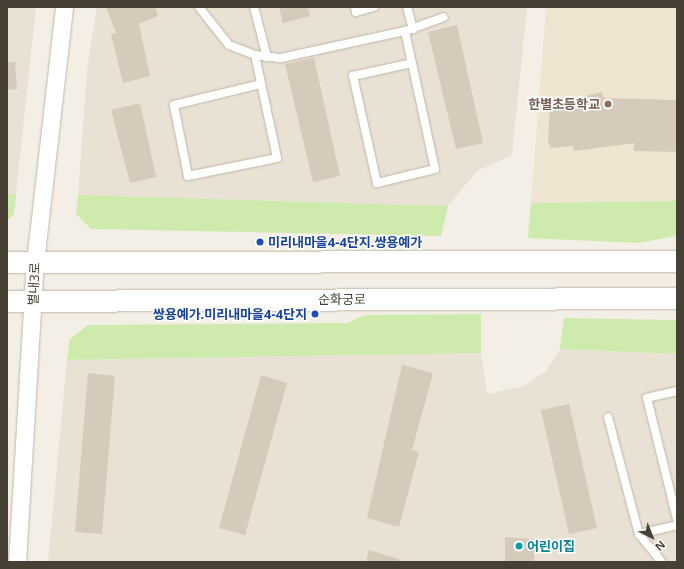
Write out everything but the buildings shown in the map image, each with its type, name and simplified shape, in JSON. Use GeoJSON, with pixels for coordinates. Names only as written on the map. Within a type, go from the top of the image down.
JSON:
{"type":"FeatureCollection","features":[{"type":"Feature","properties":{"kind":"street","name":"별내3로"},"geometry":{"type":"LineString","coordinates":[[17,562],[35,262],[64,7]]}},
{"type":"Feature","properties":{"kind":"street"},"geometry":{"type":"LineString","coordinates":[[7,262],[677,261]]}},
{"type":"Feature","properties":{"kind":"street","name":"순화궁로"},"geometry":{"type":"LineString","coordinates":[[7,301],[677,298]]}},
{"type":"Feature","properties":{"kind":"lane"},"geometry":{"type":"LineString","coordinates":[[199,7],[229,45],[255,55],[280,58],[409,30],[444,17]]}},
{"type":"Feature","properties":{"kind":"lane"},"geometry":{"type":"LineString","coordinates":[[254,7],[266,57]]}},
{"type":"Feature","properties":{"kind":"lane"},"geometry":{"type":"LineString","coordinates":[[355,7],[356,12],[374,7]]}},
{"type":"Feature","properties":{"kind":"lane"},"geometry":{"type":"LineString","coordinates":[[407,7],[412,63],[435,169],[377,183],[353,76],[412,63]]}},
{"type":"Feature","properties":{"kind":"lane"},"geometry":{"type":"LineString","coordinates":[[255,55],[261,84],[276,158],[188,176],[174,105],[261,84]]}},
{"type":"Feature","properties":{"kind":"lane"},"geometry":{"type":"LineString","coordinates":[[677,391],[647,398],[677,519]]}},
{"type":"Feature","properties":{"kind":"lane"},"geometry":{"type":"LineString","coordinates":[[608,417],[639,534],[662,562]]}},
{"type":"Feature","properties":{"kind":"lane"},"geometry":{"type":"LineString","coordinates":[[639,534],[677,524]]}},
{"type":"Feature","properties":{"kind":"shaded area"},"geometry":{"type":"Polygon","coordinates":[[[7,7],[36,7],[16,194],[7,194],[7,7]]]}},
{"type":"Feature","properties":{"kind":"shaded area"},"geometry":{"type":"Polygon","coordinates":[[[97,7],[527,7],[512,155],[477,171],[448,206],[78,195],[87,70],[97,7]]]}},
{"type":"Feature","properties":{"kind":"shaded area","name":"한별초등학교"},"geometry":{"type":"Polygon","coordinates":[[[546,7],[677,7],[677,201],[531,203],[546,7]]]}},
{"type":"Feature","properties":{"kind":"shaded area"},"geometry":{"type":"Polygon","coordinates":[[[560,349],[677,354],[677,562],[48,562],[67,360],[481,353],[487,394],[524,386],[545,372],[560,349]]]}},
{"type":"Feature","properties":{"kind":"green space"},"geometry":{"type":"Polygon","coordinates":[[[7,194],[16,194],[14,214],[7,221],[7,194]]]}},
{"type":"Feature","properties":{"kind":"green space"},"geometry":{"type":"Polygon","coordinates":[[[78,195],[448,206],[441,236],[91,229],[76,214],[78,195]]]}},
{"type":"Feature","properties":{"kind":"green space"},"geometry":{"type":"Polygon","coordinates":[[[677,201],[677,236],[638,243],[528,238],[531,203],[677,201]]]}},
{"type":"Feature","properties":{"kind":"green space"},"geometry":{"type":"Polygon","coordinates":[[[481,314],[481,353],[67,360],[70,339],[88,325],[347,323],[365,315],[481,314]]]}},
{"type":"Feature","properties":{"kind":"green space"},"geometry":{"type":"Polygon","coordinates":[[[564,318],[677,320],[677,354],[560,349],[564,318]]]}},
{"type":"Feature","properties":{"kind":"place","name":"한별초등학교"},"geometry":{"type":"Point","coordinates":[608,104]}},
{"type":"Feature","properties":{"kind":"place","name":"미리내마을4-4단지.쌍용예가"},"geometry":{"type":"Point","coordinates":[260,242]}},
{"type":"Feature","properties":{"kind":"place","name":"쌍용예가.미리내마을4-4단지"},"geometry":{"type":"Point","coordinates":[315,314]}},
{"type":"Feature","properties":{"kind":"place","name":"어린이집"},"geometry":{"type":"Point","coordinates":[519,546]}}]}
